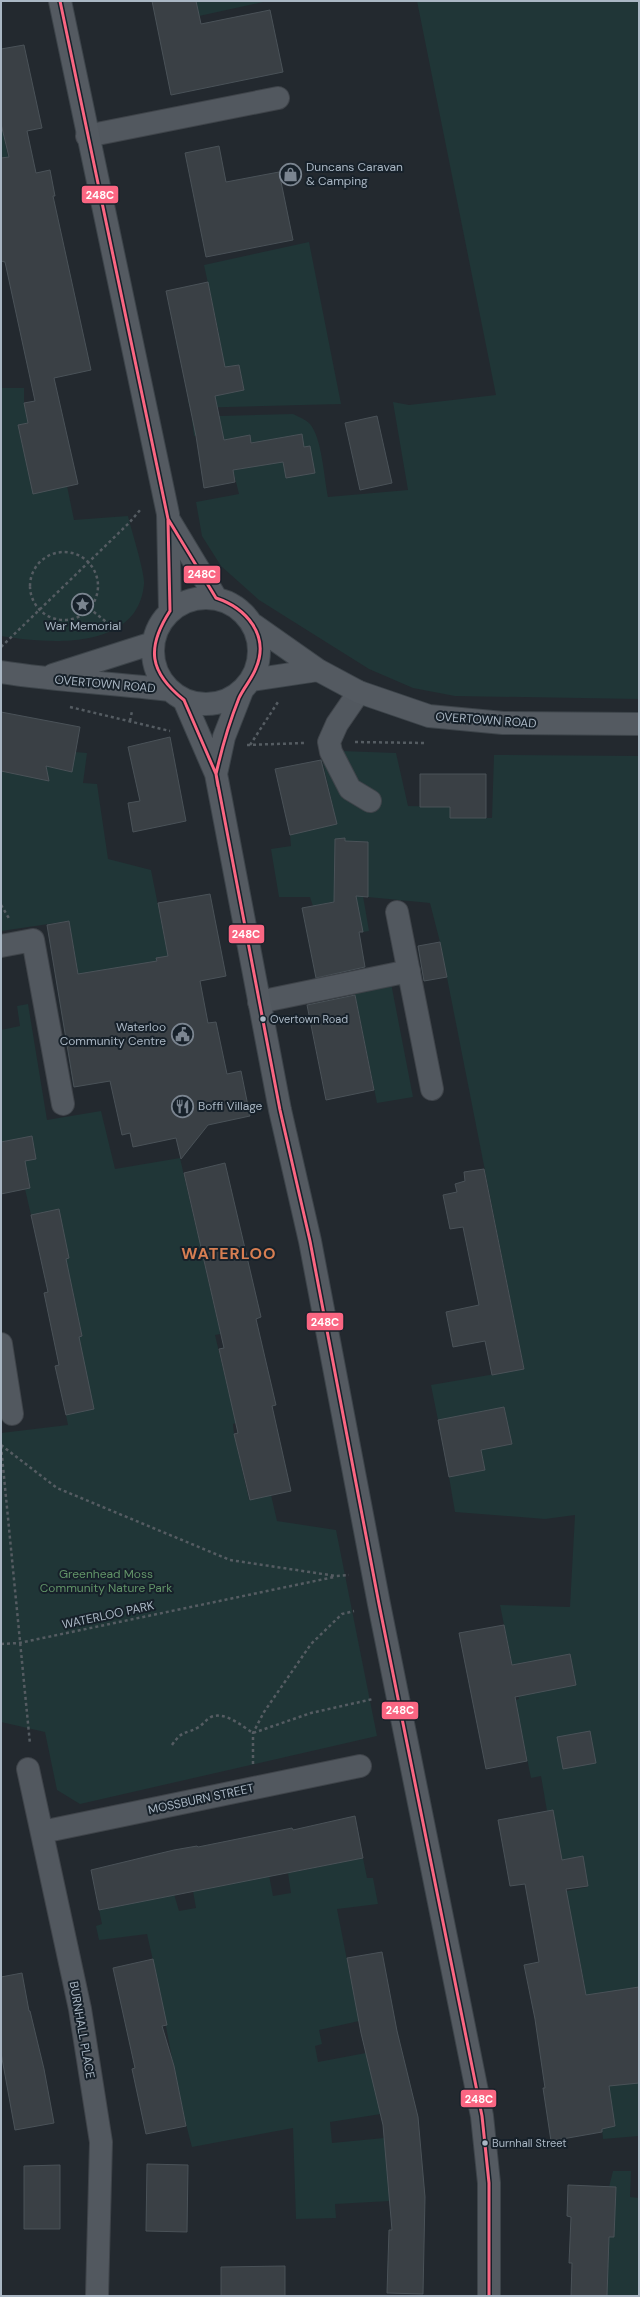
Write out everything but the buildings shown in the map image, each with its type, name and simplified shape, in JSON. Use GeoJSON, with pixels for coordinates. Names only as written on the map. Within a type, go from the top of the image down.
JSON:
{"type":"FeatureCollection","features":[{"type":"Feature","properties":{"kind":"main road"},"geometry":{"type":"LineString","coordinates":[[60,1],[87,136],[162,484],[168,519],[170,611]]}},
{"type":"Feature","properties":{"kind":"main road"},"geometry":{"type":"LineString","coordinates":[[168,519],[216,598]]}},
{"type":"Feature","properties":{"kind":"main road"},"geometry":{"type":"LineString","coordinates":[[216,774],[224,737],[260,653],[254,625],[244,612],[231,603],[216,598],[200,598],[185,602],[170,611],[159,626],[153,642],[155,666],[159,676],[177,695],[198,733],[216,774],[280,1110],[310,1241],[379,1604],[482,2116],[489,2183],[489,2296]]}},
{"type":"Feature","properties":{"kind":"main road","name":"OVERTOWN ROAD"},"geometry":{"type":"LineString","coordinates":[[254,625],[318,670],[359,692],[429,716],[503,723],[639,724]]}},
{"type":"Feature","properties":{"kind":"main road","name":"OVERTOWN ROAD"},"geometry":{"type":"LineString","coordinates":[[41,679],[153,642]]}},
{"type":"Feature","properties":{"kind":"main road"},"geometry":{"type":"LineString","coordinates":[[177,695],[201,704],[218,703],[231,699],[247,686],[318,670]]}},
{"type":"Feature","properties":{"kind":"main road","name":"OVERTOWN ROAD"},"geometry":{"type":"LineString","coordinates":[[1,672],[41,679],[110,683],[177,695]]}},
{"type":"Feature","properties":{"kind":"street"},"geometry":{"type":"LineString","coordinates":[[87,136],[278,98]]}},
{"type":"Feature","properties":{"kind":"street"},"geometry":{"type":"LineString","coordinates":[[359,692],[337,724],[329,742],[331,752],[350,789],[370,801]]}},
{"type":"Feature","properties":{"kind":"street"},"geometry":{"type":"LineString","coordinates":[[397,912],[432,1089]]}},
{"type":"Feature","properties":{"kind":"street"},"geometry":{"type":"LineString","coordinates":[[1,946],[33,940],[63,1104]]}},
{"type":"Feature","properties":{"kind":"street"},"geometry":{"type":"LineString","coordinates":[[259,1002],[409,971]]}},
{"type":"Feature","properties":{"kind":"street"},"geometry":{"type":"LineString","coordinates":[[1,1344],[12,1414]]}},
{"type":"Feature","properties":{"kind":"street","name":"MOSSBURN STREET"},"geometry":{"type":"LineString","coordinates":[[42,1832],[360,1766]]}},
{"type":"Feature","properties":{"kind":"street","name":"BURNHALL PLACE"},"geometry":{"type":"LineString","coordinates":[[28,1769],[80,2009],[101,2142],[97,2296]]}},
{"type":"Feature","properties":{"kind":"path"},"geometry":{"type":"LineString","coordinates":[[1,646],[129,523],[162,484]]}},
{"type":"Feature","properties":{"kind":"path"},"geometry":{"type":"LineString","coordinates":[[68,552],[79,555],[88,562],[95,571],[97,586],[94,602],[87,610],[79,616],[64,619],[48,616],[40,609],[33,600],[30,588],[31,576],[37,566],[50,555],[68,552]]}},
{"type":"Feature","properties":{"kind":"path"},"geometry":{"type":"LineString","coordinates":[[250,746],[282,695]]}},
{"type":"Feature","properties":{"kind":"path"},"geometry":{"type":"LineString","coordinates":[[69,707],[169,731],[198,733]]}},
{"type":"Feature","properties":{"kind":"path"},"geometry":{"type":"LineString","coordinates":[[224,737],[250,746],[329,742],[427,743]]}},
{"type":"Feature","properties":{"kind":"path"},"geometry":{"type":"LineString","coordinates":[[1,1445],[57,1488],[230,1560],[336,1576],[374,1574]]}},
{"type":"Feature","properties":{"kind":"path"},"geometry":{"type":"LineString","coordinates":[[1,1445],[19,1643],[31,1751],[28,1769]]}},
{"type":"Feature","properties":{"kind":"path","name":"WATERLOO PARK"},"geometry":{"type":"LineString","coordinates":[[1,1644],[19,1643],[336,1576]]}},
{"type":"Feature","properties":{"kind":"path"},"geometry":{"type":"LineString","coordinates":[[253,1788],[253,1733],[264,1712],[311,1644],[342,1614],[379,1604]]}},
{"type":"Feature","properties":{"kind":"path"},"geometry":{"type":"LineString","coordinates":[[172,1745],[183,1732],[198,1728],[211,1718],[219,1715],[226,1717],[253,1733],[311,1713],[397,1693]]}},
{"type":"Feature","properties":{"kind":"green space"},"geometry":{"type":"Polygon","coordinates":[[[196,1],[268,1],[199,16],[196,1]]]}},
{"type":"Feature","properties":{"kind":"green space"},"geometry":{"type":"Polygon","coordinates":[[[417,1],[639,1],[639,699],[455,696],[413,688],[369,669],[259,600],[221,566],[202,536],[196,502],[239,494],[233,470],[256,466],[250,435],[224,440],[222,431],[194,436],[192,419],[220,416],[293,414],[304,419],[314,430],[320,448],[328,497],[408,490],[393,402],[409,405],[496,395],[417,1]]]}},
{"type":"Feature","properties":{"kind":"green space"},"geometry":{"type":"Polygon","coordinates":[[[1,124],[8,157],[1,158],[1,124]]]}},
{"type":"Feature","properties":{"kind":"green space"},"geometry":{"type":"Polygon","coordinates":[[[309,242],[341,404],[190,408],[188,401],[244,390],[239,365],[211,370],[196,343],[177,347],[176,343],[219,334],[204,265],[309,242]]]}},
{"type":"Feature","properties":{"kind":"green space"},"geometry":{"type":"Polygon","coordinates":[[[1,388],[24,388],[24,403],[28,423],[18,426],[33,493],[67,486],[74,520],[128,516],[144,578],[144,584],[138,606],[126,622],[109,632],[89,638],[66,641],[43,641],[1,636],[1,388]]]}},
{"type":"Feature","properties":{"kind":"green space"},"geometry":{"type":"Polygon","coordinates":[[[341,751],[396,753],[408,806],[450,807],[450,818],[492,818],[494,755],[639,756],[639,2136],[603,2139],[602,2129],[615,2126],[612,2107],[580,1989],[585,1987],[569,1907],[561,1892],[588,1887],[583,1857],[562,1860],[553,1810],[547,1811],[541,1776],[531,1778],[515,1700],[519,1699],[500,1605],[570,1607],[575,1515],[545,1519],[455,1512],[449,1477],[485,1470],[481,1450],[512,1444],[504,1407],[438,1420],[431,1385],[524,1369],[440,942],[430,903],[368,897],[368,842],[335,841],[334,896],[363,896],[369,931],[363,932],[342,900],[313,906],[310,897],[279,897],[271,849],[291,846],[290,835],[337,824],[322,759],[341,751]]]}},
{"type":"Feature","properties":{"kind":"green space"},"geometry":{"type":"Polygon","coordinates":[[[75,752],[87,753],[83,783],[97,784],[108,859],[151,870],[168,956],[156,958],[160,977],[85,1012],[69,921],[1,931],[1,771],[15,774],[42,765],[71,772],[75,752]]]}},
{"type":"Feature","properties":{"kind":"green space"},"geometry":{"type":"Polygon","coordinates":[[[391,983],[413,1097],[377,1103],[354,990],[391,983]]]}},
{"type":"Feature","properties":{"kind":"green space","name":"Greenhead Moss Community Nature Park"},"geometry":{"type":"Polygon","coordinates":[[[28,1004],[47,1120],[101,1111],[115,1169],[180,1158],[219,1327],[220,1334],[215,1335],[236,1423],[233,1424],[234,1434],[249,1500],[271,1495],[277,1521],[336,1530],[377,1736],[80,1804],[57,1790],[45,1732],[1,1722],[1,1433],[68,1425],[66,1415],[94,1409],[59,1341],[82,1336],[72,1287],[52,1291],[47,1263],[69,1258],[59,1210],[31,1215],[25,1189],[30,1187],[25,1161],[36,1158],[32,1136],[1,1142],[1,1030],[20,1026],[17,1006],[28,1004]]]}},
{"type":"Feature","properties":{"kind":"green space"},"geometry":{"type":"Polygon","coordinates":[[[363,1858],[367,1878],[373,1878],[378,1904],[337,1909],[359,2021],[319,2030],[322,2044],[315,2046],[318,2062],[366,2053],[381,2114],[330,2122],[332,2143],[384,2138],[390,2201],[335,2204],[336,2218],[296,2219],[293,2128],[192,2147],[179,2094],[159,1987],[147,1934],[99,1940],[96,1926],[102,1924],[99,1910],[174,1894],[179,1911],[196,1908],[193,1891],[269,1875],[273,1896],[291,1893],[288,1873],[363,1858]]]}},
{"type":"Feature","properties":{"kind":"green space"},"geometry":{"type":"Polygon","coordinates":[[[613,2171],[631,2171],[630,2197],[639,2198],[639,2296],[607,2296],[609,2237],[614,2237],[616,2187],[609,2187],[613,2171]]]}},
{"type":"Feature","properties":{"kind":"transit line","name":"248C"},"geometry":{"type":"LineString","coordinates":[[60,1],[168,519],[216,598],[227,603],[246,616],[257,634],[260,645],[260,656],[256,668],[235,707],[216,774],[280,1110],[310,1241],[379,1604],[482,2116],[489,2183],[489,2296]]}},
{"type":"Feature","properties":{"kind":"transit line","name":"248C"},"geometry":{"type":"LineString","coordinates":[[168,520],[170,611]]}},
{"type":"Feature","properties":{"kind":"transit line","name":"248C"},"geometry":{"type":"LineString","coordinates":[[170,611],[162,624],[157,637],[155,659],[158,669],[164,679],[172,690],[184,700]]}},
{"type":"Feature","properties":{"kind":"transit line","name":"248C"},"geometry":{"type":"LineString","coordinates":[[184,700],[216,774],[218,786]]}},
{"type":"Feature","properties":{"kind":"place","name":"Duncans Caravan & Camping"},"geometry":{"type":"Point","coordinates":[290,174]}},
{"type":"Feature","properties":{"kind":"place","name":"War Memorial"},"geometry":{"type":"Point","coordinates":[83,605]}},
{"type":"Feature","properties":{"kind":"place","name":"Overtown Road"},"geometry":{"type":"Point","coordinates":[263,1019]}},
{"type":"Feature","properties":{"kind":"place","name":"Waterloo Community Centre"},"geometry":{"type":"Point","coordinates":[182,1034]}},
{"type":"Feature","properties":{"kind":"place","name":"Boffi Village"},"geometry":{"type":"Point","coordinates":[182,1106]}},
{"type":"Feature","properties":{"kind":"place","name":"Burnhall Street"},"geometry":{"type":"Point","coordinates":[485,2143]}},
{"type":"Feature","properties":{"kind":"district","name":"WATERLOO"},"geometry":{"type":"Point","coordinates":[229,1253]}}]}
